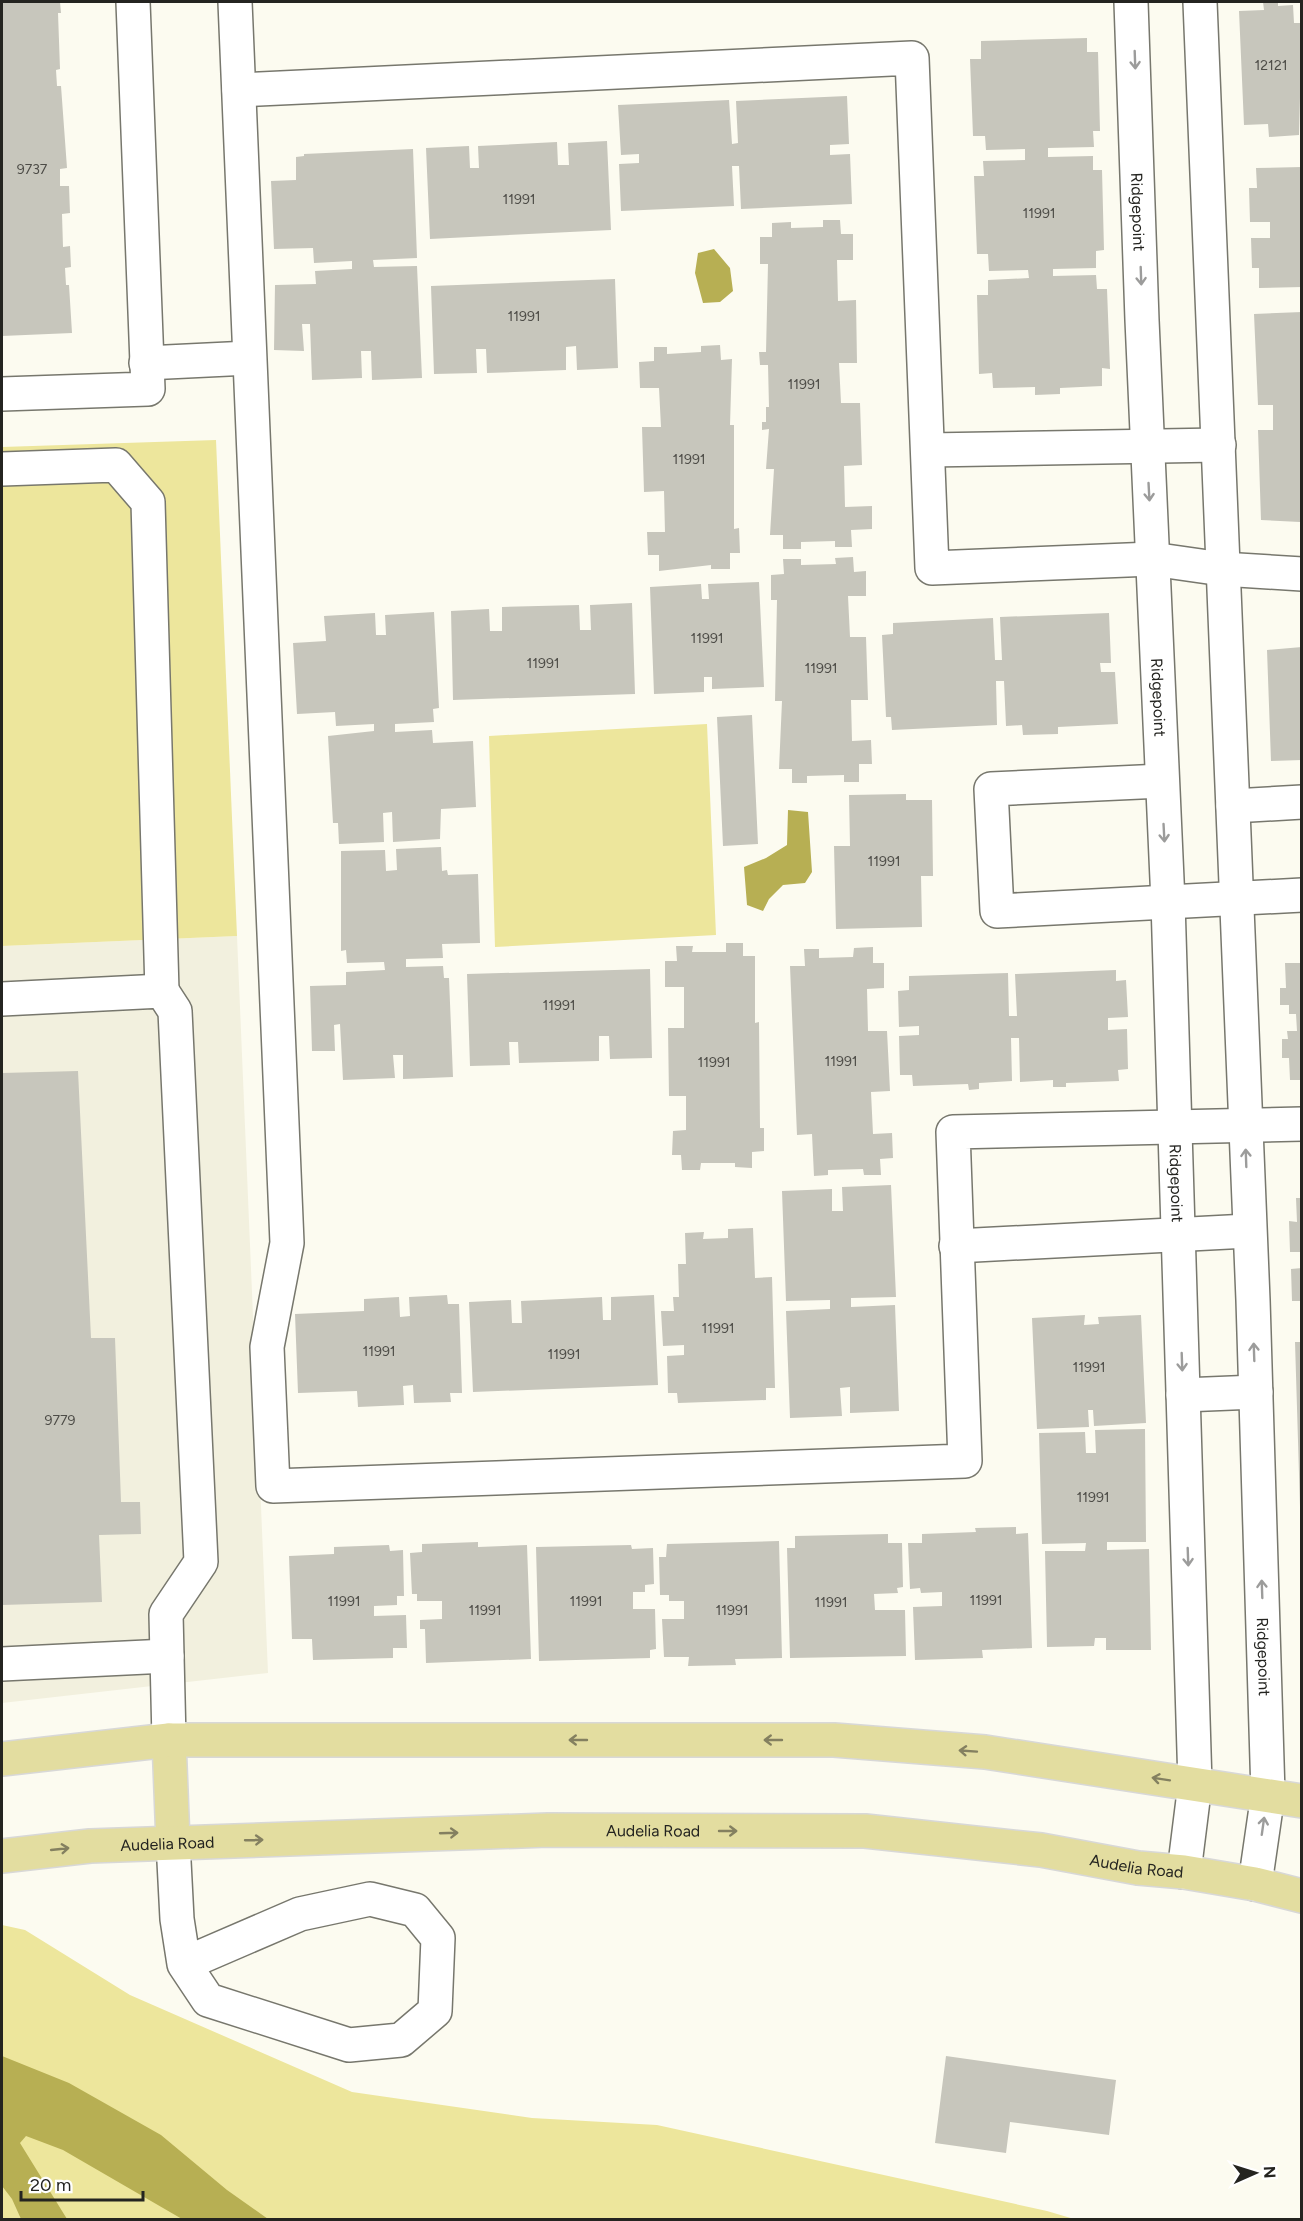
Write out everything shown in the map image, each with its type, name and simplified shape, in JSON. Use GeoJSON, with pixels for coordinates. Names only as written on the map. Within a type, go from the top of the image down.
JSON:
{"type":"FeatureCollection","features":[{"type":"Feature","properties":{"kind":"main road"},"geometry":{"type":"LineString","coordinates":[[2,1759],[169,1740],[834,1740],[985,1752],[1302,1801]]}},
{"type":"Feature","properties":{"kind":"main road"},"geometry":{"type":"LineString","coordinates":[[169,1740],[173,1842]]}},
{"type":"Feature","properties":{"kind":"main road","name":"Audelia Road"},"geometry":{"type":"LineString","coordinates":[[2,1856],[90,1846],[173,1842],[548,1830],[866,1831],[1041,1850],[1138,1868],[1184,1872],[1255,1884],[1302,1896]]}},
{"type":"Feature","properties":{"kind":"street"},"geometry":{"type":"LineString","coordinates":[[2,394],[148,389],[134,2]]}},
{"type":"Feature","properties":{"kind":"street"},"geometry":{"type":"LineString","coordinates":[[235,2],[287,1243],[267,1347],[273,1486],[965,1461],[953,1132],[1302,1124]]}},
{"type":"Feature","properties":{"kind":"street","name":"Ridgepoint"},"geometry":{"type":"LineString","coordinates":[[1131,2],[1147,447],[1168,902],[1195,1784],[1184,1872]]}},
{"type":"Feature","properties":{"kind":"street","name":"Ridgepoint"},"geometry":{"type":"LineString","coordinates":[[1200,2],[1246,1124],[1268,1794],[1255,1884]]}},
{"type":"Feature","properties":{"kind":"street"},"geometry":{"type":"LineString","coordinates":[[239,90],[912,58],[932,568],[1152,559],[1222,569],[1302,574]]}},
{"type":"Feature","properties":{"kind":"street"},"geometry":{"type":"LineString","coordinates":[[146,363],[249,358]]}},
{"type":"Feature","properties":{"kind":"street"},"geometry":{"type":"LineString","coordinates":[[928,450],[1219,445]]}},
{"type":"Feature","properties":{"kind":"street"},"geometry":{"type":"LineString","coordinates":[[2,469],[116,465],[148,502],[162,991],[175,1011],[201,1562],[166,1614],[169,1740]]}},
{"type":"Feature","properties":{"kind":"street"},"geometry":{"type":"LineString","coordinates":[[1162,781],[991,789],[997,911],[1302,895]]}},
{"type":"Feature","properties":{"kind":"street"},"geometry":{"type":"LineString","coordinates":[[1233,806],[1302,802]]}},
{"type":"Feature","properties":{"kind":"street"},"geometry":{"type":"LineString","coordinates":[[2,999],[162,991]]}},
{"type":"Feature","properties":{"kind":"street"},"geometry":{"type":"LineString","coordinates":[[956,1246],[1248,1231]]}},
{"type":"Feature","properties":{"kind":"street"},"geometry":{"type":"LineString","coordinates":[[1183,1395],[1256,1392]]}},
{"type":"Feature","properties":{"kind":"street"},"geometry":{"type":"LineString","coordinates":[[2,1664],[167,1656]]}},
{"type":"Feature","properties":{"kind":"street"},"geometry":{"type":"LineString","coordinates":[[173,1842],[177,1919],[184,1964],[208,2000],[349,2045],[401,2040],[435,2011],[438,1938],[414,1910],[370,1899],[300,1914],[184,1964]]}},
{"type":"Feature","properties":{"kind":"shaded area"},"geometry":{"type":"Polygon","coordinates":[[[714,249],[730,268],[733,291],[720,302],[703,303],[695,273],[698,253],[714,249]]]}},
{"type":"Feature","properties":{"kind":"shaded area"},"geometry":{"type":"Polygon","coordinates":[[[216,440],[237,936],[2,946],[2,447],[216,440]]]}},
{"type":"Feature","properties":{"kind":"shaded area"},"geometry":{"type":"Polygon","coordinates":[[[707,724],[716,935],[495,947],[489,736],[707,724]]]}},
{"type":"Feature","properties":{"kind":"shaded area"},"geometry":{"type":"Polygon","coordinates":[[[788,810],[808,812],[812,872],[805,883],[783,885],[769,899],[763,911],[747,905],[744,867],[766,858],[787,845],[788,810]]]}},
{"type":"Feature","properties":{"kind":"shaded area"},"geometry":{"type":"Polygon","coordinates":[[[237,936],[268,1673],[2,1703],[2,946],[237,936]]]}},
{"type":"Feature","properties":{"kind":"shaded area"},"geometry":{"type":"Polygon","coordinates":[[[2,1925],[25,1930],[130,1995],[352,2092],[532,2118],[657,2125],[1047,2211],[1074,2219],[2,2219],[2,1925]]]}},
{"type":"Feature","properties":{"kind":"shaded area"},"geometry":{"type":"Polygon","coordinates":[[[2,2056],[69,2083],[161,2135],[227,2190],[268,2219],[182,2219],[63,2150],[26,2136],[20,2143],[67,2219],[21,2219],[12,2199],[2,2186],[2,2056]]]}},
{"type":"Feature","properties":{"kind":"building"},"geometry":{"type":"Polygon","coordinates":[[[2,2],[60,2],[61,13],[58,13],[60,69],[56,70],[57,86],[61,86],[67,168],[60,169],[60,186],[69,186],[70,213],[62,214],[63,247],[70,246],[71,267],[65,268],[66,285],[69,285],[72,333],[2,336],[2,2]]]}},
{"type":"Feature","properties":{"kind":"building"},"geometry":{"type":"Polygon","coordinates":[[[1263,2],[1278,2],[1278,6],[1293,5],[1294,23],[1302,23],[1299,135],[1269,137],[1268,124],[1244,125],[1239,11],[1264,10],[1263,2]]]}},
{"type":"Feature","properties":{"kind":"building"},"geometry":{"type":"Polygon","coordinates":[[[1087,38],[1087,52],[1098,52],[1100,131],[1093,131],[1094,147],[1048,148],[1048,157],[1093,156],[1093,170],[1102,170],[1104,250],[1096,251],[1096,268],[1053,269],[1053,276],[1096,275],[1097,289],[1107,289],[1110,369],[1102,368],[1102,386],[1060,388],[1060,394],[1035,395],[1035,387],[993,388],[992,373],[979,374],[977,295],[988,295],[988,280],[1029,278],[1028,270],[989,271],[988,254],[977,254],[974,176],[984,176],[983,161],[1025,160],[1025,149],[986,150],[985,136],[973,136],[970,59],[981,59],[981,41],[1087,38]]]}},
{"type":"Feature","properties":{"kind":"building"},"geometry":{"type":"Polygon","coordinates":[[[847,96],[849,144],[830,145],[830,155],[850,154],[852,204],[741,209],[739,166],[732,166],[734,206],[621,211],[619,164],[639,163],[639,154],[621,155],[618,105],[729,100],[732,144],[738,143],[736,101],[847,96]]]}},
{"type":"Feature","properties":{"kind":"building"},"geometry":{"type":"Polygon","coordinates":[[[607,141],[611,230],[430,239],[426,148],[469,146],[470,168],[479,168],[478,146],[557,142],[558,165],[569,165],[568,143],[607,141]]]}},
{"type":"Feature","properties":{"kind":"building"},"geometry":{"type":"Polygon","coordinates":[[[413,149],[417,258],[373,260],[374,267],[417,266],[422,378],[372,380],[371,351],[361,351],[362,378],[312,380],[310,324],[302,324],[304,351],[274,350],[275,285],[316,284],[315,271],[352,269],[352,261],[314,263],[313,248],[274,249],[271,181],[296,180],[296,157],[304,156],[304,154],[413,149]]]}},
{"type":"Feature","properties":{"kind":"building"},"geometry":{"type":"Polygon","coordinates":[[[1302,167],[1302,287],[1259,288],[1259,268],[1252,268],[1251,238],[1270,238],[1270,222],[1250,222],[1249,188],[1257,188],[1256,168],[1302,167]]]}},
{"type":"Feature","properties":{"kind":"building"},"geometry":{"type":"Polygon","coordinates":[[[823,220],[840,220],[841,234],[853,234],[853,260],[837,260],[838,301],[856,300],[857,363],[839,363],[841,403],[860,403],[862,465],[844,466],[845,507],[872,506],[872,529],[851,530],[852,547],[835,547],[835,541],[801,542],[801,549],[783,549],[783,535],[770,535],[774,469],[766,469],[769,429],[762,430],[762,422],[766,422],[766,407],[769,407],[768,365],[760,365],[759,352],[766,352],[768,264],[760,264],[760,237],[772,237],[772,223],[791,222],[791,228],[823,227],[823,220]]]}},
{"type":"Feature","properties":{"kind":"building"},"geometry":{"type":"Polygon","coordinates":[[[615,279],[618,368],[577,370],[576,346],[566,347],[566,370],[487,373],[486,349],[476,349],[477,373],[434,374],[431,286],[615,279]]]}},
{"type":"Feature","properties":{"kind":"building"},"geometry":{"type":"Polygon","coordinates":[[[1302,312],[1302,518],[1300,522],[1261,520],[1258,430],[1273,430],[1273,405],[1258,405],[1254,314],[1302,312]]]}},
{"type":"Feature","properties":{"kind":"building"},"geometry":{"type":"Polygon","coordinates":[[[720,345],[721,360],[732,359],[730,425],[734,425],[734,529],[739,528],[740,553],[730,553],[730,569],[711,569],[711,565],[659,571],[659,555],[648,555],[647,532],[665,532],[664,491],[644,492],[642,427],[661,427],[659,388],[640,388],[639,362],[654,361],[654,347],[667,347],[667,354],[701,352],[701,346],[720,345]]]}},
{"type":"Feature","properties":{"kind":"building"},"geometry":{"type":"Polygon","coordinates":[[[853,557],[854,572],[866,571],[866,596],[848,596],[850,637],[866,637],[868,700],[851,700],[852,741],[871,740],[872,764],[859,764],[859,782],[844,782],[844,775],[807,776],[807,783],[792,783],[792,769],[779,769],[782,701],[775,701],[777,600],[771,600],[771,575],[784,574],[783,559],[801,559],[801,565],[836,564],[835,558],[853,557]]]}},
{"type":"Feature","properties":{"kind":"building"},"geometry":{"type":"Polygon","coordinates":[[[759,582],[764,687],[712,689],[712,677],[704,677],[704,692],[654,694],[650,587],[701,584],[702,599],[709,599],[708,584],[759,582]]]}},
{"type":"Feature","properties":{"kind":"building"},"geometry":{"type":"Polygon","coordinates":[[[632,603],[635,694],[453,700],[451,611],[489,609],[490,631],[502,631],[502,607],[579,605],[580,630],[591,630],[590,605],[632,603]]]}},
{"type":"Feature","properties":{"kind":"building"},"geometry":{"type":"Polygon","coordinates":[[[434,612],[439,708],[433,709],[434,722],[395,724],[395,732],[432,730],[433,743],[473,741],[476,807],[441,809],[440,839],[393,842],[392,812],[383,813],[384,842],[339,844],[338,823],[333,823],[328,736],[374,731],[374,724],[336,726],[335,712],[297,714],[293,643],[326,641],[324,616],[375,613],[376,635],[386,635],[385,615],[434,612]]]}},
{"type":"Feature","properties":{"kind":"building"},"geometry":{"type":"Polygon","coordinates":[[[1109,613],[1111,663],[1100,663],[1101,672],[1115,672],[1118,724],[1058,727],[1058,734],[1023,735],[1022,725],[1006,726],[1004,681],[996,681],[997,725],[892,730],[891,717],[886,717],[882,635],[893,634],[893,623],[993,618],[995,660],[1002,660],[1000,617],[1109,613]]]}},
{"type":"Feature","properties":{"kind":"building"},"geometry":{"type":"Polygon","coordinates":[[[1302,647],[1302,760],[1271,761],[1267,650],[1302,647]]]}},
{"type":"Feature","properties":{"kind":"building"},"geometry":{"type":"Polygon","coordinates":[[[752,715],[758,844],[723,846],[717,717],[752,715]]]}},
{"type":"Feature","properties":{"kind":"building"},"geometry":{"type":"Polygon","coordinates":[[[906,794],[906,800],[932,800],[933,876],[921,876],[922,927],[836,929],[834,846],[850,846],[849,795],[906,794]]]}},
{"type":"Feature","properties":{"kind":"building"},"geometry":{"type":"Polygon","coordinates":[[[441,847],[442,871],[447,870],[448,875],[478,874],[480,943],[442,944],[443,958],[406,959],[406,967],[443,966],[444,978],[449,978],[453,1077],[403,1079],[403,1055],[393,1055],[395,1078],[343,1080],[340,1024],[334,1025],[335,1051],[312,1051],[310,986],[346,985],[346,972],[385,970],[384,962],[347,963],[346,950],[341,951],[341,851],[385,850],[386,871],[397,870],[396,849],[441,847]]]}},
{"type":"Feature","properties":{"kind":"building"},"geometry":{"type":"Polygon","coordinates":[[[726,943],[743,943],[743,956],[755,956],[755,1023],[759,1022],[760,1128],[764,1128],[764,1151],[752,1152],[752,1168],[735,1167],[735,1163],[701,1163],[700,1170],[682,1170],[681,1155],[672,1155],[673,1131],[686,1130],[686,1096],[669,1096],[668,1028],[684,1028],[684,987],[665,987],[665,961],[677,961],[676,946],[693,946],[692,952],[726,952],[726,943]]]}},
{"type":"Feature","properties":{"kind":"building"},"geometry":{"type":"Polygon","coordinates":[[[873,947],[873,963],[884,963],[884,988],[867,989],[868,1031],[887,1031],[890,1091],[871,1092],[873,1134],[892,1133],[893,1158],[880,1159],[881,1175],[864,1175],[863,1169],[828,1170],[828,1175],[814,1176],[812,1134],[797,1135],[790,966],[805,966],[804,949],[819,949],[819,958],[853,957],[854,948],[873,947]]]}},
{"type":"Feature","properties":{"kind":"building"},"geometry":{"type":"Polygon","coordinates":[[[1285,963],[1302,963],[1302,1080],[1290,1080],[1289,1058],[1282,1058],[1282,1039],[1288,1039],[1287,1031],[1297,1031],[1296,1014],[1289,1014],[1289,1005],[1280,1005],[1280,988],[1286,988],[1285,963]]]}},
{"type":"Feature","properties":{"kind":"building"},"geometry":{"type":"Polygon","coordinates":[[[650,969],[652,1058],[610,1059],[609,1036],[599,1036],[599,1061],[519,1063],[518,1042],[509,1042],[510,1065],[470,1066],[467,974],[650,969]]]}},
{"type":"Feature","properties":{"kind":"building"},"geometry":{"type":"Polygon","coordinates":[[[1116,970],[1116,981],[1126,980],[1128,1017],[1108,1018],[1108,1030],[1127,1029],[1128,1069],[1118,1070],[1119,1081],[1066,1083],[1066,1087],[1053,1087],[1053,1080],[1020,1082],[1019,1038],[1011,1038],[1012,1081],[979,1083],[979,1089],[969,1090],[968,1084],[913,1086],[912,1075],[900,1075],[899,1036],[919,1035],[919,1026],[899,1027],[898,991],[909,990],[909,976],[1008,973],[1009,1016],[1017,1016],[1015,974],[1116,970]]]}},
{"type":"Feature","properties":{"kind":"building"},"geometry":{"type":"Polygon","coordinates":[[[78,1071],[91,1338],[115,1338],[121,1502],[140,1502],[141,1534],[99,1535],[102,1602],[2,1605],[2,1073],[78,1071]]]}},
{"type":"Feature","properties":{"kind":"building"},"geometry":{"type":"Polygon","coordinates":[[[891,1185],[896,1297],[851,1298],[851,1307],[895,1305],[899,1411],[850,1413],[850,1387],[840,1388],[842,1416],[790,1418],[786,1311],[830,1309],[830,1300],[786,1301],[782,1191],[832,1189],[832,1211],[843,1211],[842,1187],[891,1185]]]}},
{"type":"Feature","properties":{"kind":"building"},"geometry":{"type":"Polygon","coordinates":[[[1296,1198],[1302,1198],[1302,1252],[1290,1252],[1289,1221],[1297,1222],[1296,1198]]]}},
{"type":"Feature","properties":{"kind":"building"},"geometry":{"type":"Polygon","coordinates":[[[753,1228],[755,1278],[772,1277],[775,1388],[766,1388],[766,1400],[678,1403],[677,1393],[668,1393],[667,1356],[684,1355],[684,1345],[663,1346],[661,1311],[674,1311],[673,1297],[679,1297],[678,1264],[686,1264],[685,1233],[704,1232],[703,1239],[728,1238],[728,1229],[753,1228]]]}},
{"type":"Feature","properties":{"kind":"building"},"geometry":{"type":"Polygon","coordinates":[[[1302,1268],[1302,1301],[1292,1301],[1291,1269],[1302,1268]]]}},
{"type":"Feature","properties":{"kind":"building"},"geometry":{"type":"Polygon","coordinates":[[[447,1295],[448,1304],[459,1304],[462,1393],[450,1393],[451,1402],[414,1403],[413,1385],[403,1386],[404,1405],[358,1407],[357,1391],[298,1393],[295,1314],[364,1311],[364,1299],[399,1297],[400,1317],[410,1316],[409,1297],[447,1295]]]}},
{"type":"Feature","properties":{"kind":"building"},"geometry":{"type":"Polygon","coordinates":[[[654,1295],[658,1385],[473,1392],[469,1302],[511,1300],[512,1323],[522,1323],[521,1301],[602,1297],[603,1320],[611,1320],[611,1297],[654,1295]]]}},
{"type":"Feature","properties":{"kind":"building"},"geometry":{"type":"Polygon","coordinates":[[[1085,1315],[1084,1325],[1099,1324],[1098,1317],[1141,1315],[1146,1423],[1094,1426],[1093,1410],[1088,1410],[1089,1427],[1037,1429],[1032,1318],[1085,1315]]]}},
{"type":"Feature","properties":{"kind":"building"},"geometry":{"type":"Polygon","coordinates":[[[1295,1342],[1302,1342],[1302,1507],[1300,1507],[1295,1342]]]}},
{"type":"Feature","properties":{"kind":"building"},"geometry":{"type":"Polygon","coordinates":[[[1145,1429],[1146,1542],[1107,1542],[1107,1550],[1149,1549],[1151,1650],[1106,1650],[1106,1638],[1095,1638],[1094,1646],[1047,1647],[1045,1551],[1085,1551],[1086,1543],[1042,1544],[1039,1433],[1085,1432],[1086,1453],[1096,1453],[1095,1430],[1145,1429]]]}},
{"type":"Feature","properties":{"kind":"building"},"geometry":{"type":"Polygon","coordinates":[[[1016,1527],[1016,1534],[1028,1533],[1032,1648],[982,1650],[983,1658],[915,1660],[913,1607],[942,1606],[942,1592],[921,1593],[920,1588],[910,1589],[908,1543],[922,1543],[922,1534],[976,1532],[975,1528],[1016,1527]]]}},
{"type":"Feature","properties":{"kind":"building"},"geometry":{"type":"Polygon","coordinates":[[[888,1534],[888,1543],[902,1543],[903,1587],[897,1588],[898,1593],[874,1594],[875,1610],[905,1610],[906,1656],[790,1658],[787,1548],[795,1548],[795,1536],[888,1534]]]}},
{"type":"Feature","properties":{"kind":"building"},"geometry":{"type":"Polygon","coordinates":[[[779,1541],[782,1658],[735,1659],[736,1665],[688,1666],[689,1657],[664,1657],[662,1619],[684,1619],[684,1601],[669,1601],[669,1595],[660,1595],[659,1557],[666,1557],[667,1544],[779,1541]]]}},
{"type":"Feature","properties":{"kind":"building"},"geometry":{"type":"Polygon","coordinates":[[[478,1542],[478,1547],[527,1545],[531,1659],[426,1663],[425,1629],[420,1629],[420,1620],[442,1619],[442,1601],[417,1601],[417,1594],[412,1594],[410,1553],[422,1552],[422,1544],[478,1542]]]}},
{"type":"Feature","properties":{"kind":"building"},"geometry":{"type":"Polygon","coordinates":[[[389,1545],[390,1551],[403,1550],[404,1596],[397,1596],[397,1605],[374,1606],[374,1616],[406,1615],[407,1648],[393,1648],[393,1658],[313,1660],[312,1639],[292,1639],[289,1556],[334,1554],[334,1547],[389,1545]]]}},
{"type":"Feature","properties":{"kind":"building"},"geometry":{"type":"Polygon","coordinates":[[[631,1545],[632,1549],[653,1548],[654,1584],[645,1585],[645,1592],[633,1592],[633,1609],[655,1609],[656,1649],[650,1650],[650,1658],[539,1661],[536,1547],[631,1545]]]}},
{"type":"Feature","properties":{"kind":"building"},"geometry":{"type":"Polygon","coordinates":[[[946,2056],[1116,2080],[1109,2135],[1010,2122],[1006,2153],[935,2143],[946,2056]]]}}]}
